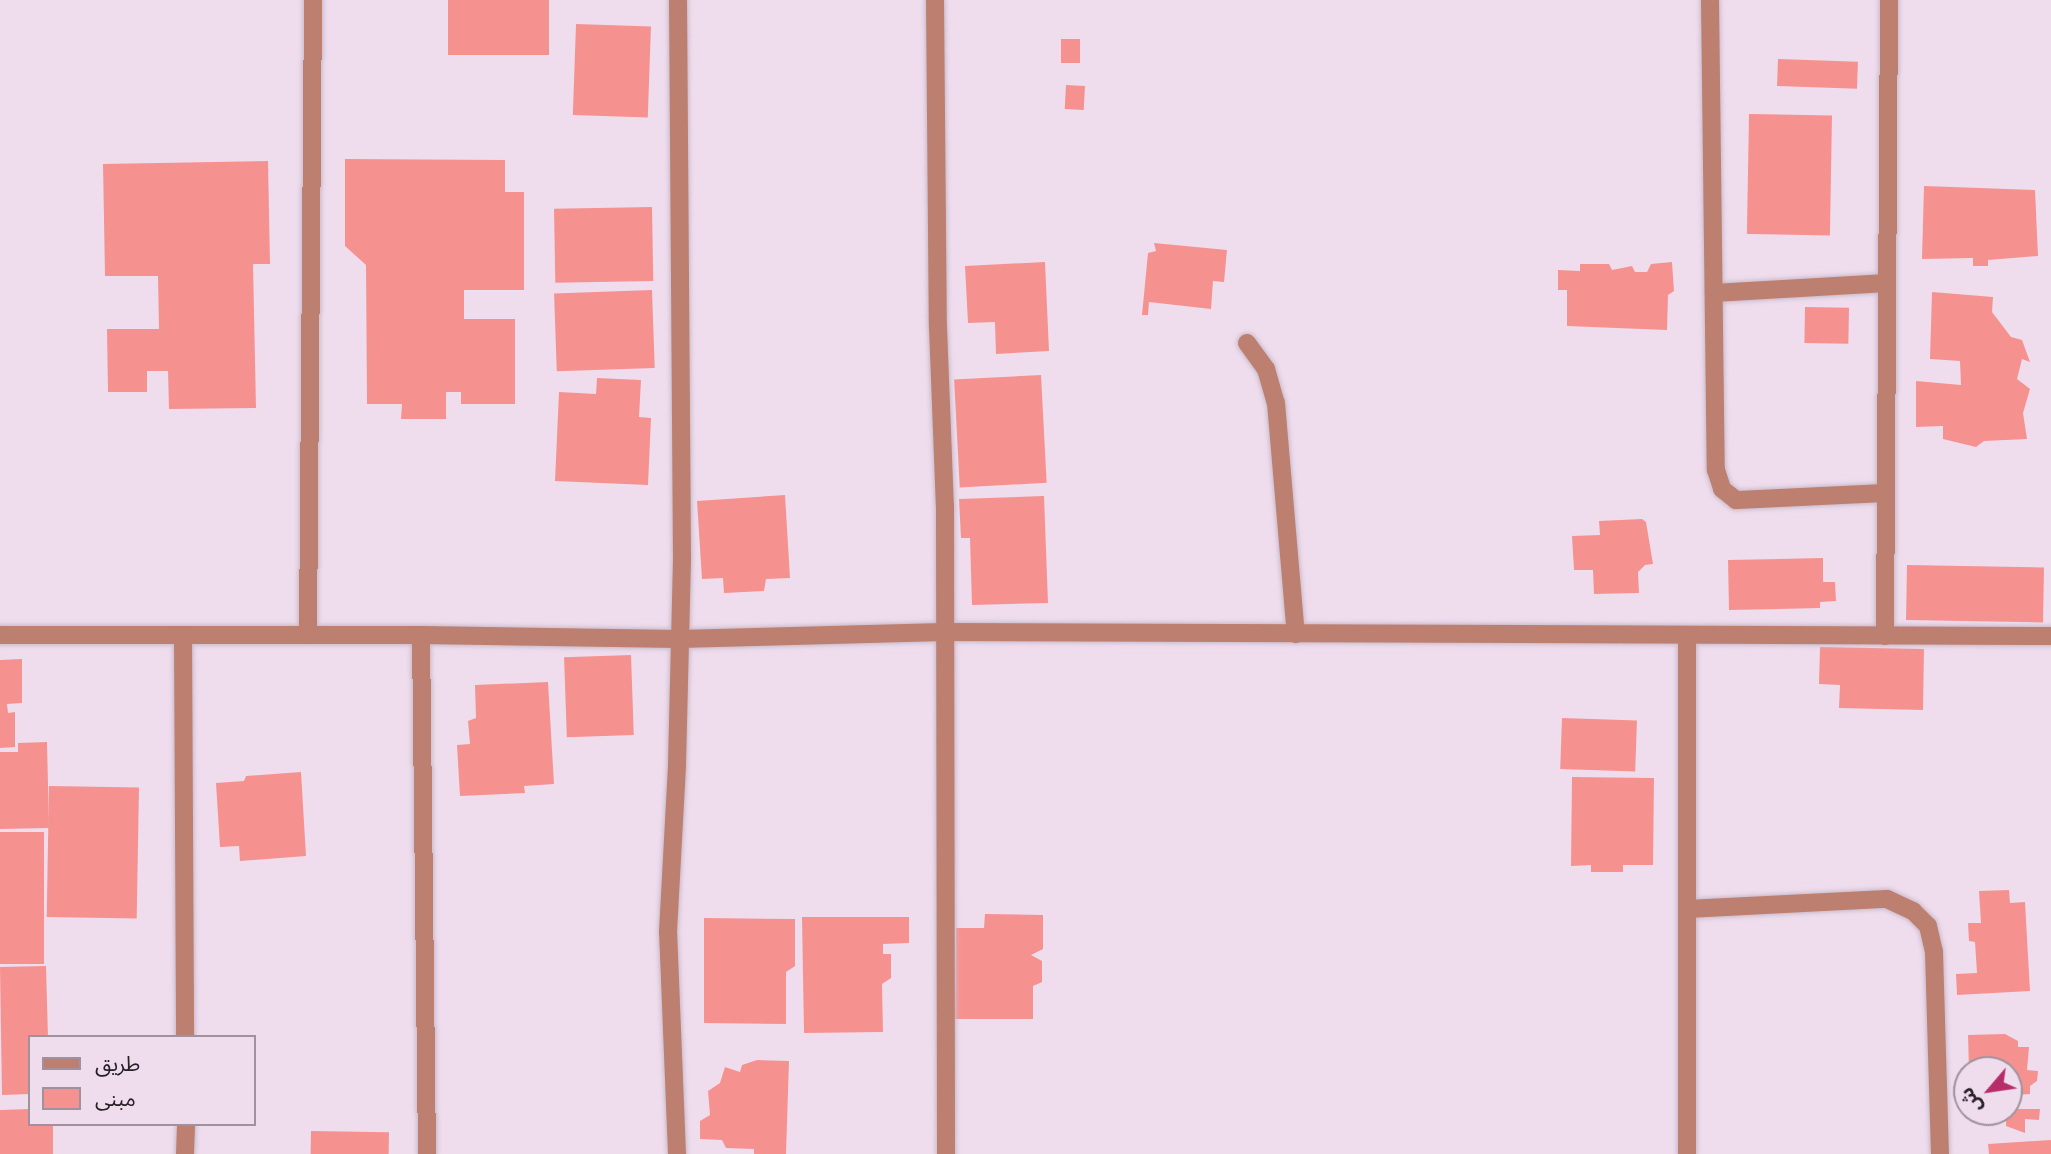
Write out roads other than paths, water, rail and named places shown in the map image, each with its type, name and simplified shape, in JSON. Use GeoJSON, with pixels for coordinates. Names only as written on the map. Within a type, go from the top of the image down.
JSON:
{"type":"FeatureCollection","features":[{"type":"Feature","properties":{"kind":"street"},"geometry":{"type":"LineString","coordinates":[[308,635],[313,0]]}},
{"type":"Feature","properties":{"kind":"street"},"geometry":{"type":"LineString","coordinates":[[677,1154],[668,932],[682,558],[678,0]]}},
{"type":"Feature","properties":{"kind":"street"},"geometry":{"type":"LineString","coordinates":[[935,0],[938,327],[945,506],[946,1154]]}},
{"type":"Feature","properties":{"kind":"street"},"geometry":{"type":"LineString","coordinates":[[1710,0],[1716,470],[1722,489],[1736,500],[1886,493]]}},
{"type":"Feature","properties":{"kind":"street"},"geometry":{"type":"LineString","coordinates":[[1885,635],[1889,0]]}},
{"type":"Feature","properties":{"kind":"street"},"geometry":{"type":"LineString","coordinates":[[1714,293],[1887,283]]}},
{"type":"Feature","properties":{"kind":"street"},"geometry":{"type":"LineString","coordinates":[[1247,343],[1266,369],[1276,403],[1296,634]]}},
{"type":"Feature","properties":{"kind":"street"},"geometry":{"type":"LineString","coordinates":[[0,635],[421,635],[679,639],[944,632],[2051,636]]}},
{"type":"Feature","properties":{"kind":"street"},"geometry":{"type":"LineString","coordinates":[[183,635],[185,1035]]}},
{"type":"Feature","properties":{"kind":"street"},"geometry":{"type":"LineString","coordinates":[[421,635],[427,1154]]}},
{"type":"Feature","properties":{"kind":"street"},"geometry":{"type":"LineString","coordinates":[[1687,635],[1687,1154]]}},
{"type":"Feature","properties":{"kind":"street"},"geometry":{"type":"LineString","coordinates":[[1687,909],[1887,899],[1913,911],[1928,926],[1934,952],[1940,1154]]}},
{"type":"Feature","properties":{"kind":"street"},"geometry":{"type":"LineString","coordinates":[[185,1154],[186,1126]]}}]}
